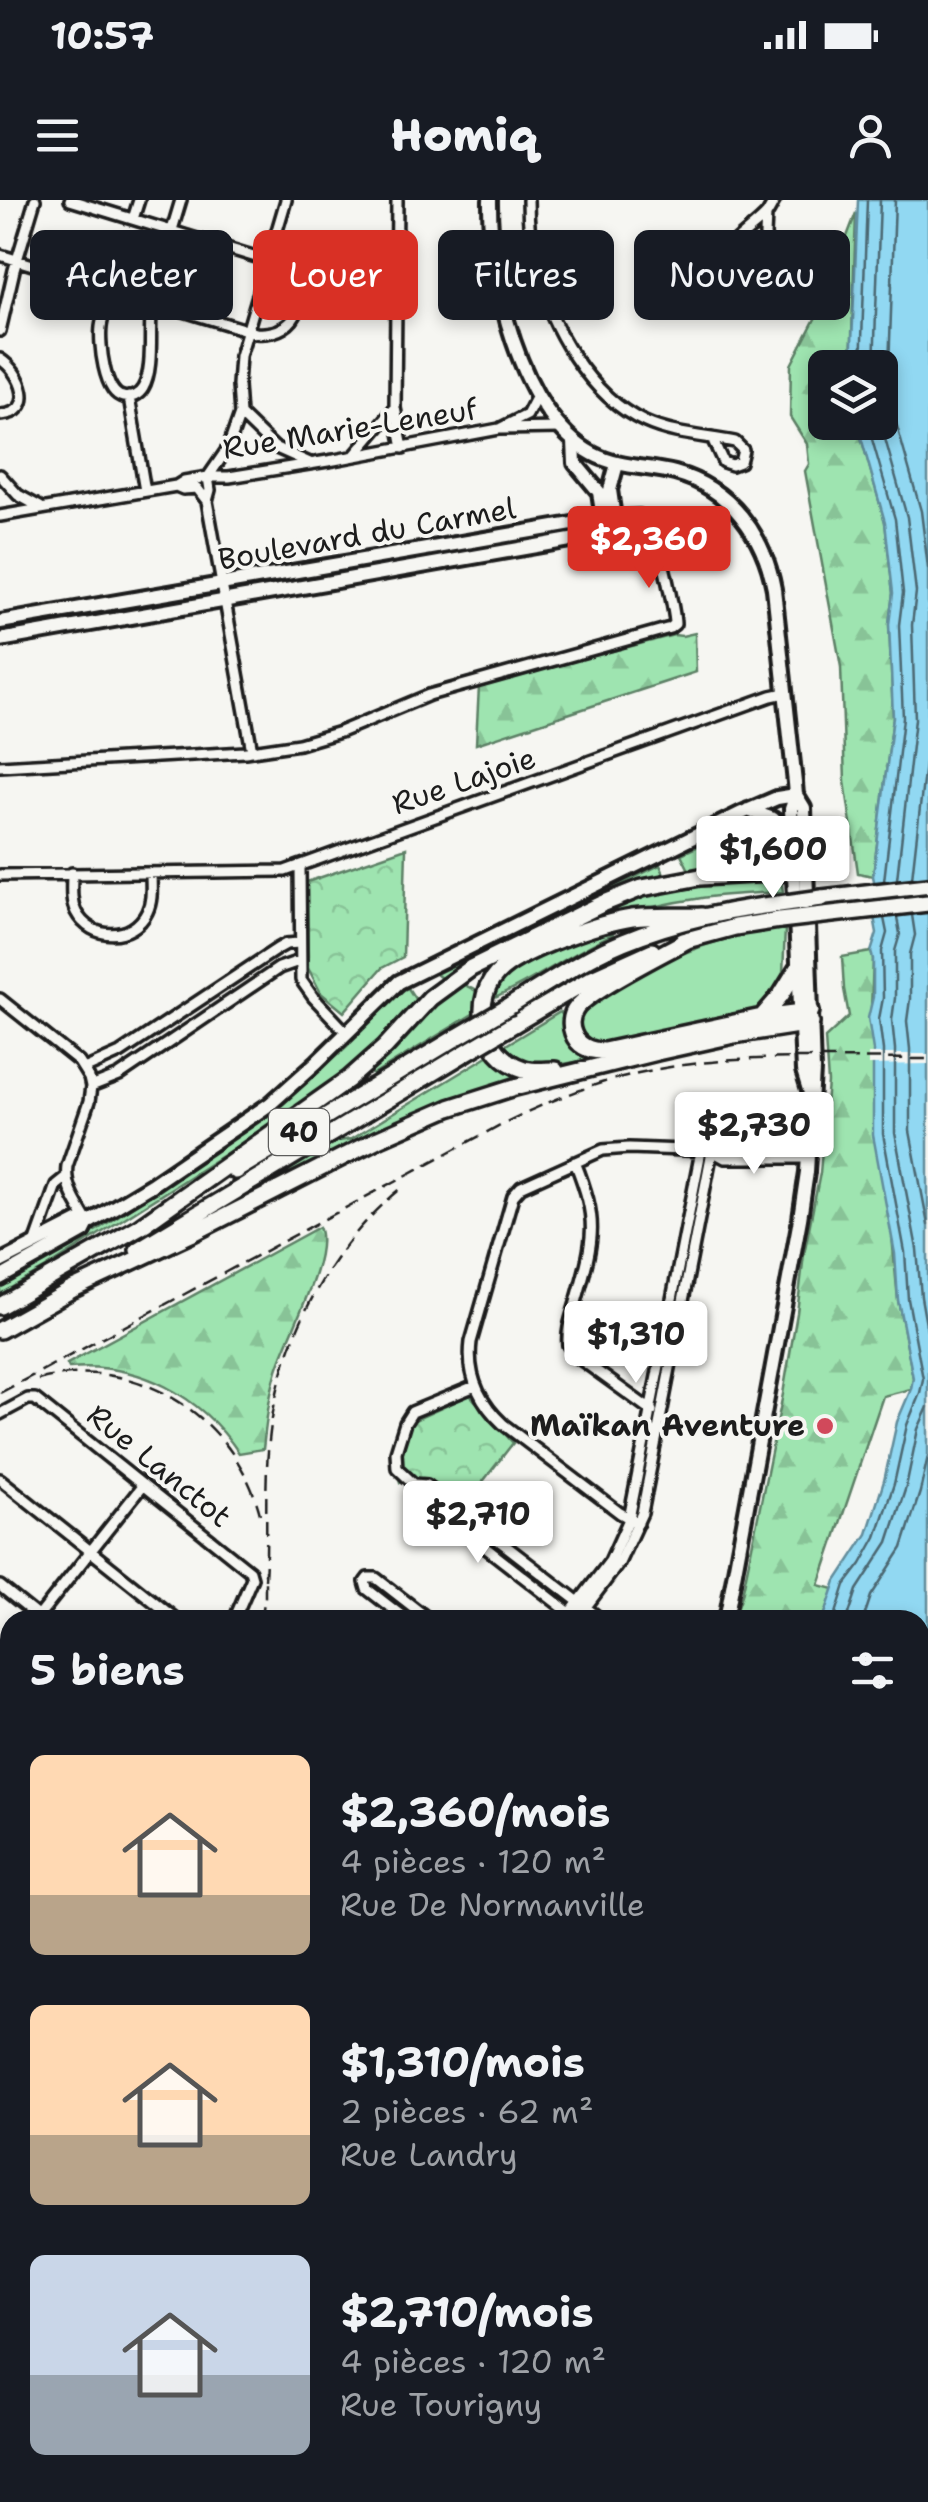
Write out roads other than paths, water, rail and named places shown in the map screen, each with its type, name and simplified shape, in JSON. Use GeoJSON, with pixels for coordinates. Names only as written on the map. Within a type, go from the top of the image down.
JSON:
{"type":"FeatureCollection","features":[{"type":"Feature","properties":{"kind":"highway"},"geometry":{"type":"LineString","coordinates":[[139,1227],[349,1079],[385,1047],[425,1002],[472,968],[642,888],[692,878],[800,872]]}},
{"type":"Feature","properties":{"kind":"highway","name":"40"},"geometry":{"type":"LineString","coordinates":[[0,1330],[602,972],[689,939],[780,912],[928,886]]}},
{"type":"Feature","properties":{"kind":"highway","name":"40"},"geometry":{"type":"LineString","coordinates":[[0,1306],[606,950],[702,916],[928,903]]}},
{"type":"Feature","properties":{"kind":"highway"},"geometry":{"type":"LineString","coordinates":[[600,1065],[535,1070],[508,1060],[494,1046],[483,1024],[484,1000],[492,980],[506,965],[525,955],[594,929],[631,918],[702,916]]}},
{"type":"Feature","properties":{"kind":"highway"},"geometry":{"type":"LineString","coordinates":[[689,939],[580,1004],[571,1022],[578,1042],[591,1050],[604,1051],[762,1017],[805,1018]]}},
{"type":"Feature","properties":{"kind":"highway"},"geometry":{"type":"LineString","coordinates":[[762,1017],[797,969]]}},
{"type":"Feature","properties":{"kind":"highway"},"geometry":{"type":"LineString","coordinates":[[68,1292],[427,1116],[600,1065],[805,1018]]}},
{"type":"Feature","properties":{"kind":"street"},"geometry":{"type":"LineString","coordinates":[[0,331],[16,260],[36,200]]}},
{"type":"Feature","properties":{"kind":"street"},"geometry":{"type":"LineString","coordinates":[[70,200],[172,230],[182,200]]}},
{"type":"Feature","properties":{"kind":"street"},"geometry":{"type":"LineString","coordinates":[[133,219],[139,200]]}},
{"type":"Feature","properties":{"kind":"street"},"geometry":{"type":"LineString","coordinates":[[277,230],[286,200]]}},
{"type":"Feature","properties":{"kind":"street"},"geometry":{"type":"LineString","coordinates":[[396,200],[395,408],[403,448]]}},
{"type":"Feature","properties":{"kind":"street"},"geometry":{"type":"LineString","coordinates":[[490,200],[492,256],[501,301],[538,394],[561,428],[594,454],[618,464],[669,472],[700,483],[729,502],[749,525],[771,572],[796,794],[804,808],[797,969],[805,1018]]}},
{"type":"Feature","properties":{"kind":"street"},"geometry":{"type":"LineString","coordinates":[[528,200],[532,252],[540,284],[580,363],[613,402],[634,416],[668,430],[712,438]]}},
{"type":"Feature","properties":{"kind":"street"},"geometry":{"type":"LineString","coordinates":[[766,215],[773,286],[768,296],[754,300],[725,284],[718,268],[724,253],[766,215],[776,200]]}},
{"type":"Feature","properties":{"kind":"street"},"geometry":{"type":"LineString","coordinates":[[0,255],[30,264]]}},
{"type":"Feature","properties":{"kind":"street"},"geometry":{"type":"LineString","coordinates":[[0,766],[252,751],[207,501],[208,477],[228,448],[240,414],[238,366],[253,310]]}},
{"type":"Feature","properties":{"kind":"street"},"geometry":{"type":"LineString","coordinates":[[103,320],[108,384],[116,394],[129,398],[140,392],[146,380],[151,320]]}},
{"type":"Feature","properties":{"kind":"street"},"geometry":{"type":"LineString","coordinates":[[211,320],[264,334],[282,329],[291,320]]}},
{"type":"Feature","properties":{"kind":"street"},"geometry":{"type":"LineString","coordinates":[[0,359],[17,377],[22,400],[16,412],[0,415]]}},
{"type":"Feature","properties":{"kind":"street","name":"Rue Marie-Leneuf"},"geometry":{"type":"LineString","coordinates":[[499,430],[526,415],[538,394]]}},
{"type":"Feature","properties":{"kind":"street"},"geometry":{"type":"LineString","coordinates":[[129,398],[144,492]]}},
{"type":"Feature","properties":{"kind":"street"},"geometry":{"type":"LineString","coordinates":[[354,457],[395,408]]}},
{"type":"Feature","properties":{"kind":"street"},"geometry":{"type":"LineString","coordinates":[[240,414],[274,448],[312,464]]}},
{"type":"Feature","properties":{"kind":"street","name":"Rue Marie-Leneuf"},"geometry":{"type":"LineString","coordinates":[[176,486],[208,477],[225,478],[312,464],[499,430],[561,428]]}},
{"type":"Feature","properties":{"kind":"street"},"geometry":{"type":"LineString","coordinates":[[574,441],[576,463],[598,492],[609,525]]}},
{"type":"Feature","properties":{"kind":"street"},"geometry":{"type":"LineString","coordinates":[[609,525],[610,490],[618,464]]}},
{"type":"Feature","properties":{"kind":"street"},"geometry":{"type":"LineString","coordinates":[[0,475],[18,495],[46,508]]}},
{"type":"Feature","properties":{"kind":"street"},"geometry":{"type":"LineString","coordinates":[[0,516],[176,486]]}},
{"type":"Feature","properties":{"kind":"street","name":"Rue Marie-Leneuf"},"geometry":{"type":"LineString","coordinates":[[176,486],[197,488],[207,501]]}},
{"type":"Feature","properties":{"kind":"street","name":"Boulevard du Carmel"},"geometry":{"type":"LineString","coordinates":[[0,640],[349,580],[609,525]]}},
{"type":"Feature","properties":{"kind":"street","name":"Boulevard du Carmel"},"geometry":{"type":"LineString","coordinates":[[0,622],[346,563],[609,525],[647,527],[658,537],[676,618],[670,628],[429,695],[328,737],[252,751]]}},
{"type":"Feature","properties":{"kind":"street"},"geometry":{"type":"LineString","coordinates":[[346,563],[349,580]]}},
{"type":"Feature","properties":{"kind":"street"},"geometry":{"type":"LineString","coordinates":[[91,606],[94,624]]}},
{"type":"Feature","properties":{"kind":"street","name":"Rue Lajoie"},"geometry":{"type":"LineString","coordinates":[[0,875],[270,872],[300,867],[785,693]]}},
{"type":"Feature","properties":{"kind":"street"},"geometry":{"type":"LineString","coordinates":[[0,1278],[84,1231],[88,1223],[253,1117],[292,1086],[402,980],[748,810],[796,794]]}},
{"type":"Feature","properties":{"kind":"street"},"geometry":{"type":"LineString","coordinates":[[728,1610],[809,1153],[810,1094],[803,1070],[800,872],[792,839],[791,809],[796,794]]}},
{"type":"Feature","properties":{"kind":"street"},"geometry":{"type":"LineString","coordinates":[[748,810],[774,820],[792,839]]}},
{"type":"Feature","properties":{"kind":"street"},"geometry":{"type":"LineString","coordinates":[[300,867],[299,974],[304,986],[348,1033]]}},
{"type":"Feature","properties":{"kind":"street"},"geometry":{"type":"LineString","coordinates":[[72,873],[73,904],[78,916],[93,930],[112,934],[131,929],[145,916],[151,897],[151,873]]}},
{"type":"Feature","properties":{"kind":"street"},"geometry":{"type":"LineString","coordinates":[[84,1069],[120,1053],[277,948],[299,943]]}},
{"type":"Feature","properties":{"kind":"street"},"geometry":{"type":"LineString","coordinates":[[91,1087],[118,1076],[279,968],[299,962]]}},
{"type":"Feature","properties":{"kind":"street"},"geometry":{"type":"LineString","coordinates":[[0,999],[84,1069],[91,1087],[89,1102],[66,1177],[88,1223]]}},
{"type":"Feature","properties":{"kind":"street"},"geometry":{"type":"LineString","coordinates":[[634,1521],[499,1422],[476,1386],[470,1362],[471,1342],[512,1196],[521,1186],[598,1151],[618,1148],[706,1151],[725,1147],[809,1153]]}},
{"type":"Feature","properties":{"kind":"street"},"geometry":{"type":"LineString","coordinates":[[579,1610],[619,1562],[634,1521],[706,1151]]}},
{"type":"Feature","properties":{"kind":"street"},"geometry":{"type":"LineString","coordinates":[[575,1162],[591,1209],[593,1232],[568,1330],[568,1345],[580,1359],[656,1413]]}},
{"type":"Feature","properties":{"kind":"street"},"geometry":{"type":"LineString","coordinates":[[35,1244],[56,1185],[66,1177]]}},
{"type":"Feature","properties":{"kind":"street"},"geometry":{"type":"LineString","coordinates":[[0,1262],[80,1221],[88,1223]]}},
{"type":"Feature","properties":{"kind":"street"},"geometry":{"type":"LineString","coordinates":[[476,1386],[418,1408],[407,1418],[396,1452],[398,1472],[414,1484],[419,1496],[564,1610]]}},
{"type":"Feature","properties":{"kind":"street","name":"Rue Lanctot"},"geometry":{"type":"LineString","coordinates":[[0,1414],[32,1398],[252,1574],[238,1610]]}},
{"type":"Feature","properties":{"kind":"street"},"geometry":{"type":"LineString","coordinates":[[0,1478],[164,1610]]}},
{"type":"Feature","properties":{"kind":"street"},"geometry":{"type":"LineString","coordinates":[[414,1484],[427,1485],[589,1610]]}},
{"type":"Feature","properties":{"kind":"street"},"geometry":{"type":"LineString","coordinates":[[46,1610],[142,1485]]}},
{"type":"Feature","properties":{"kind":"street"},"geometry":{"type":"LineString","coordinates":[[394,1610],[367,1589],[368,1578],[376,1578],[417,1610]]}},
{"type":"Feature","properties":{"kind":"street"},"geometry":{"type":"LineString","coordinates":[[0,1586],[28,1610]]}},
{"type":"Feature","properties":{"kind":"water"},"geometry":{"type":"Polygon","coordinates":[[[858,200],[928,200],[928,1610],[826,1610],[836,1581],[867,1534],[913,1378],[873,1135],[873,1050],[868,1018],[873,997],[871,952],[877,933],[873,876],[893,717],[889,624],[893,593],[885,522],[862,440],[898,440],[898,350],[852,350],[858,200]]]}},
{"type":"Feature","properties":{"kind":"railway"},"geometry":{"type":"LineString","coordinates":[[0,1393],[502,1124],[576,1092],[653,1070],[720,1061],[928,1059]]}},
{"type":"Feature","properties":{"kind":"railway"},"geometry":{"type":"LineString","coordinates":[[265,1580],[269,1441],[274,1404],[295,1334],[329,1269],[351,1239],[403,1187]]}},
{"type":"Feature","properties":{"kind":"railway"},"geometry":{"type":"LineString","coordinates":[[38,1380],[75,1374],[111,1375],[176,1400],[205,1422],[229,1448],[247,1479],[260,1514]]}},
{"type":"Feature","properties":{"kind":"railway"},"geometry":{"type":"LineString","coordinates":[[263,1610],[265,1569]]}},
{"type":"Feature","properties":{"kind":"place","name":"Maïkan Aventure"},"geometry":{"type":"Point","coordinates":[825,1426]}}]}
